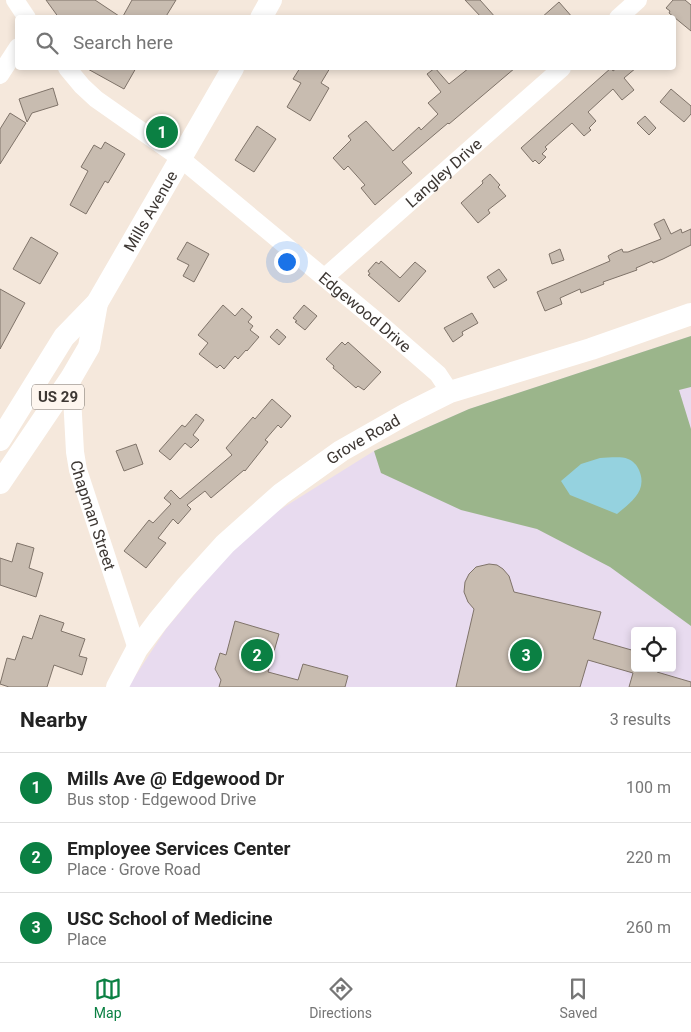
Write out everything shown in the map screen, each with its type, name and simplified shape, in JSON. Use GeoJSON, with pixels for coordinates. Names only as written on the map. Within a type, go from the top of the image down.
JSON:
{"type":"FeatureCollection","features":[{"type":"Feature","properties":{"kind":"main road"},"geometry":{"type":"LineString","coordinates":[[263,15],[271,0]]}},
{"type":"Feature","properties":{"kind":"main road","name":"Mills Avenue"},"geometry":{"type":"LineString","coordinates":[[0,440],[64,337],[97,303],[232,70]]}},
{"type":"Feature","properties":{"kind":"main road","name":"Mills Avenue"},"geometry":{"type":"LineString","coordinates":[[0,484],[71,378],[89,347],[97,303]]}},
{"type":"Feature","properties":{"kind":"main road","name":"Grove Road"},"geometry":{"type":"LineString","coordinates":[[117,687],[137,649],[180,593],[224,544],[281,494],[341,451],[406,414],[450,392],[591,349],[691,314]]}},
{"type":"Feature","properties":{"kind":"street"},"geometry":{"type":"LineString","coordinates":[[15,0],[25,15]]}},
{"type":"Feature","properties":{"kind":"street"},"geometry":{"type":"LineString","coordinates":[[621,15],[638,0]]}},
{"type":"Feature","properties":{"kind":"street"},"geometry":{"type":"LineString","coordinates":[[0,75],[15,52]]}},
{"type":"Feature","properties":{"kind":"street","name":"Edgewood Drive"},"geometry":{"type":"LineString","coordinates":[[69,70],[96,99],[180,158],[325,277],[438,374],[450,392]]}},
{"type":"Feature","properties":{"kind":"street","name":"Langley Drive"},"geometry":{"type":"LineString","coordinates":[[325,277],[560,70]]}},
{"type":"Feature","properties":{"kind":"street","name":"Chapman Street"},"geometry":{"type":"LineString","coordinates":[[71,378],[75,452],[78,470],[137,649]]}},
{"type":"Feature","properties":{"kind":"shaded area"},"geometry":{"type":"Polygon","coordinates":[[[691,336],[691,687],[128,687],[166,629],[249,529],[374,451],[469,409],[691,336]]]}},
{"type":"Feature","properties":{"kind":"green space"},"geometry":{"type":"Polygon","coordinates":[[[691,336],[691,387],[679,390],[691,429],[691,626],[610,567],[537,529],[461,510],[381,473],[374,451],[469,409],[691,336]]]}},
{"type":"Feature","properties":{"kind":"water"},"geometry":{"type":"Polygon","coordinates":[[[600,458],[625,458],[633,462],[639,470],[641,477],[640,490],[617,514],[570,495],[561,481],[581,464],[600,458]]]}},
{"type":"Feature","properties":{"kind":"building"},"geometry":{"type":"Polygon","coordinates":[[[46,0],[95,0],[118,15],[57,15],[46,0]]]}},
{"type":"Feature","properties":{"kind":"building"},"geometry":{"type":"Polygon","coordinates":[[[132,0],[176,0],[167,15],[124,15],[132,0]]]}},
{"type":"Feature","properties":{"kind":"building"},"geometry":{"type":"Polygon","coordinates":[[[465,0],[480,0],[493,15],[479,15],[465,0]]]}},
{"type":"Feature","properties":{"kind":"building"},"geometry":{"type":"Polygon","coordinates":[[[673,0],[685,0],[691,5],[691,31],[676,19],[676,15],[669,13],[670,11],[666,8],[673,0]]]}},
{"type":"Feature","properties":{"kind":"building"},"geometry":{"type":"Polygon","coordinates":[[[559,2],[570,15],[544,15],[559,2]]]}},
{"type":"Feature","properties":{"kind":"building"},"geometry":{"type":"Polygon","coordinates":[[[90,70],[135,70],[124,89],[90,70]]]}},
{"type":"Feature","properties":{"kind":"building"},"geometry":{"type":"Polygon","coordinates":[[[299,70],[329,70],[321,83],[329,88],[310,121],[287,107],[301,83],[293,79],[299,70]]]}},
{"type":"Feature","properties":{"kind":"building"},"geometry":{"type":"Polygon","coordinates":[[[432,70],[437,70],[449,84],[466,70],[513,70],[402,162],[412,173],[375,205],[361,188],[365,185],[348,166],[344,170],[333,158],[351,140],[348,136],[366,121],[393,151],[419,127],[421,130],[438,114],[428,103],[441,92],[427,74],[432,70]]]}},
{"type":"Feature","properties":{"kind":"building"},"geometry":{"type":"Polygon","coordinates":[[[609,70],[634,70],[624,78],[634,90],[622,100],[613,89],[588,112],[596,121],[589,128],[591,130],[584,136],[572,123],[545,147],[547,149],[542,154],[546,157],[539,164],[535,160],[533,162],[521,148],[609,70]]]}},
{"type":"Feature","properties":{"kind":"building"},"geometry":{"type":"Polygon","coordinates":[[[53,88],[58,105],[32,113],[27,122],[19,99],[53,88]]]}},
{"type":"Feature","properties":{"kind":"building"},"geometry":{"type":"Polygon","coordinates":[[[671,89],[691,106],[691,114],[684,122],[660,102],[671,89]]]}},
{"type":"Feature","properties":{"kind":"building"},"geometry":{"type":"Polygon","coordinates":[[[10,113],[26,123],[0,164],[0,129],[10,113]]]}},
{"type":"Feature","properties":{"kind":"building"},"geometry":{"type":"Polygon","coordinates":[[[645,116],[656,128],[649,135],[637,123],[645,116]]]}},
{"type":"Feature","properties":{"kind":"building"},"geometry":{"type":"Polygon","coordinates":[[[257,126],[276,139],[254,172],[235,160],[257,126]]]}},
{"type":"Feature","properties":{"kind":"building"},"geometry":{"type":"Polygon","coordinates":[[[105,142],[125,154],[108,183],[105,181],[86,214],[70,205],[88,171],[81,167],[94,145],[101,149],[105,142]]]}},
{"type":"Feature","properties":{"kind":"building"},"geometry":{"type":"Polygon","coordinates":[[[490,174],[500,185],[498,187],[506,196],[488,210],[490,213],[478,223],[461,203],[490,174]]]}},
{"type":"Feature","properties":{"kind":"building"},"geometry":{"type":"Polygon","coordinates":[[[664,219],[671,234],[681,229],[682,233],[691,229],[691,245],[663,259],[653,263],[652,261],[636,268],[637,270],[603,282],[604,284],[581,293],[580,289],[560,298],[562,304],[545,311],[537,292],[610,261],[608,256],[622,249],[623,252],[628,252],[661,239],[654,224],[664,219]]]}},
{"type":"Feature","properties":{"kind":"building"},"geometry":{"type":"Polygon","coordinates":[[[31,237],[58,253],[40,284],[13,269],[31,237]]]}},
{"type":"Feature","properties":{"kind":"building"},"geometry":{"type":"Polygon","coordinates":[[[187,242],[209,254],[194,282],[183,276],[189,265],[177,259],[187,242]]]}},
{"type":"Feature","properties":{"kind":"building"},"geometry":{"type":"Polygon","coordinates":[[[560,249],[564,260],[552,264],[549,254],[560,249]]]}},
{"type":"Feature","properties":{"kind":"building"},"geometry":{"type":"Polygon","coordinates":[[[381,261],[400,278],[415,262],[426,271],[399,302],[368,275],[370,274],[368,271],[376,262],[379,264],[381,261]]]}},
{"type":"Feature","properties":{"kind":"building"},"geometry":{"type":"Polygon","coordinates":[[[499,269],[507,280],[494,288],[487,277],[499,269]]]}},
{"type":"Feature","properties":{"kind":"building"},"geometry":{"type":"Polygon","coordinates":[[[0,289],[25,303],[0,349],[0,289]]]}},
{"type":"Feature","properties":{"kind":"building"},"geometry":{"type":"Polygon","coordinates":[[[223,305],[235,316],[242,308],[252,317],[248,322],[253,326],[250,330],[259,337],[247,351],[238,359],[235,356],[224,369],[220,365],[217,368],[199,354],[208,343],[198,335],[223,305]]]}},
{"type":"Feature","properties":{"kind":"building"},"geometry":{"type":"Polygon","coordinates":[[[304,305],[317,316],[305,330],[293,318],[304,305]]]}},
{"type":"Feature","properties":{"kind":"building"},"geometry":{"type":"Polygon","coordinates":[[[472,313],[478,323],[462,332],[463,335],[453,342],[444,328],[472,313]]]}},
{"type":"Feature","properties":{"kind":"building"},"geometry":{"type":"Polygon","coordinates":[[[277,329],[286,337],[279,345],[270,337],[277,329]]]}},
{"type":"Feature","properties":{"kind":"building"},"geometry":{"type":"Polygon","coordinates":[[[342,342],[345,345],[348,342],[381,372],[364,390],[358,386],[356,388],[333,368],[334,366],[326,359],[342,342]]]}},
{"type":"Feature","properties":{"kind":"building"},"geometry":{"type":"Polygon","coordinates":[[[272,399],[291,416],[281,428],[278,425],[265,440],[268,442],[245,471],[211,498],[205,491],[187,505],[191,509],[178,524],[173,519],[158,538],[166,543],[146,568],[124,551],[149,520],[153,523],[171,504],[164,498],[171,490],[180,499],[232,455],[226,448],[253,417],[255,419],[272,399]]]}},
{"type":"Feature","properties":{"kind":"building"},"geometry":{"type":"Polygon","coordinates":[[[196,414],[204,420],[193,435],[199,440],[191,448],[185,443],[170,460],[159,451],[182,425],[185,427],[196,414]]]}},
{"type":"Feature","properties":{"kind":"building"},"geometry":{"type":"Polygon","coordinates":[[[136,444],[143,464],[124,471],[116,451],[136,444]]]}},
{"type":"Feature","properties":{"kind":"building"},"geometry":{"type":"Polygon","coordinates":[[[17,543],[34,548],[29,568],[43,573],[36,597],[0,585],[0,558],[12,562],[17,543]]]}},
{"type":"Feature","properties":{"kind":"building"},"geometry":{"type":"Polygon","coordinates":[[[489,564],[497,565],[509,576],[514,592],[601,612],[593,639],[631,650],[631,672],[657,672],[691,682],[691,687],[629,687],[633,673],[588,660],[580,687],[456,687],[474,609],[468,602],[464,592],[465,582],[469,574],[476,567],[489,564]]]}},
{"type":"Feature","properties":{"kind":"building"},"geometry":{"type":"Polygon","coordinates":[[[40,615],[64,623],[61,631],[85,639],[79,656],[87,658],[82,675],[54,665],[47,687],[9,687],[0,684],[7,658],[15,660],[23,636],[32,639],[40,615]]]}},
{"type":"Feature","properties":{"kind":"building"},"geometry":{"type":"Polygon","coordinates":[[[235,621],[279,634],[268,672],[298,680],[303,664],[348,676],[345,687],[219,687],[221,680],[215,669],[220,653],[226,655],[235,621]]]}},
{"type":"Feature","properties":{"kind":"place","name":"Mills Ave @ Edgewood Dr"},"geometry":{"type":"Point","coordinates":[162,132]}},
{"type":"Feature","properties":{"kind":"place","name":"Employee Services Center"},"geometry":{"type":"Point","coordinates":[257,655]}},
{"type":"Feature","properties":{"kind":"place","name":"USC School of Medicine"},"geometry":{"type":"Point","coordinates":[526,655]}}]}
